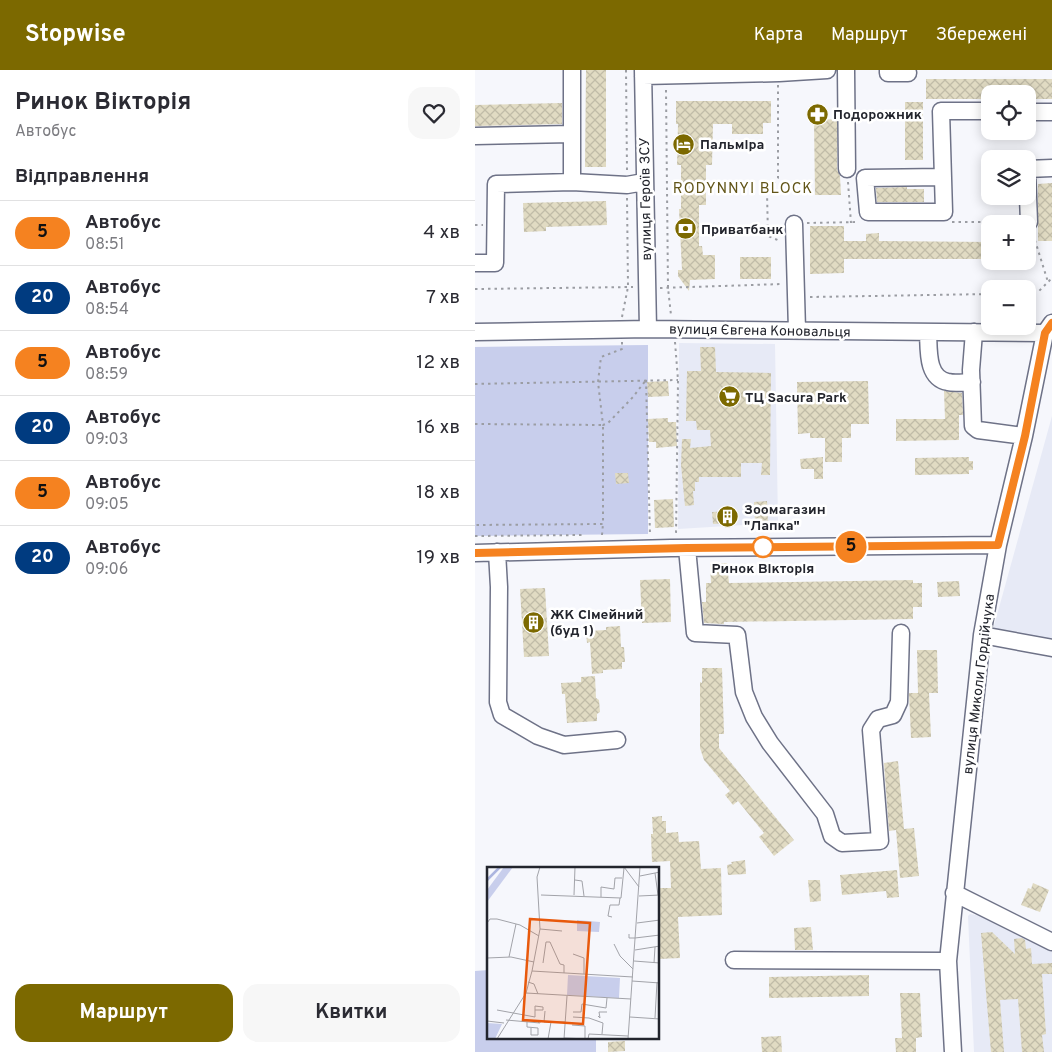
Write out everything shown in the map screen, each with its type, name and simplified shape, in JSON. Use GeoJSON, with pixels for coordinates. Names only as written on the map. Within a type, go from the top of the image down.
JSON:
{"type":"FeatureCollection","features":[{"type":"Feature","properties":{"kind":"street"},"geometry":{"type":"LineString","coordinates":[[572,182],[573,70]]}},
{"type":"Feature","properties":{"kind":"street"},"geometry":{"type":"LineString","coordinates":[[643,73],[827,70]]}},
{"type":"Feature","properties":{"kind":"street"},"geometry":{"type":"LineString","coordinates":[[846,70],[847,168]]}},
{"type":"Feature","properties":{"kind":"street"},"geometry":{"type":"LineString","coordinates":[[888,70],[888,73],[907,72],[907,70]]}},
{"type":"Feature","properties":{"kind":"street","name":"вулиця Героїв ЗСУ"},"geometry":{"type":"LineString","coordinates":[[643,73],[648,328]]}},
{"type":"Feature","properties":{"kind":"street"},"geometry":{"type":"LineString","coordinates":[[942,177],[865,178],[868,212],[943,212],[941,111],[981,111]]}},
{"type":"Feature","properties":{"kind":"street"},"geometry":{"type":"LineString","coordinates":[[1036,112],[1052,112]]}},
{"type":"Feature","properties":{"kind":"street"},"geometry":{"type":"LineString","coordinates":[[475,136],[572,134]]}},
{"type":"Feature","properties":{"kind":"street"},"geometry":{"type":"LineString","coordinates":[[1036,169],[1052,168]]}},
{"type":"Feature","properties":{"kind":"street"},"geometry":{"type":"LineString","coordinates":[[475,263],[495,263],[496,184],[572,182],[627,185],[644,182]]}},
{"type":"Feature","properties":{"kind":"street"},"geometry":{"type":"LineString","coordinates":[[794,224],[797,330]]}},
{"type":"Feature","properties":{"kind":"street","name":"вулиця Євгена Коновальця"},"geometry":{"type":"LineString","coordinates":[[475,332],[648,328],[974,332],[1048,328]]}},
{"type":"Feature","properties":{"kind":"street","name":"вулиця Миколи Гордійчука"},"geometry":{"type":"LineString","coordinates":[[953,1052],[948,961],[981,636],[998,545],[1025,436],[1048,328]]}},
{"type":"Feature","properties":{"kind":"street"},"geometry":{"type":"LineString","coordinates":[[928,332],[930,362],[935,375],[940,380],[947,382],[972,382]]}},
{"type":"Feature","properties":{"kind":"street"},"geometry":{"type":"LineString","coordinates":[[974,332],[972,423],[975,428],[1025,436]]}},
{"type":"Feature","properties":{"kind":"street"},"geometry":{"type":"LineString","coordinates":[[475,553],[687,548],[998,545]]}},
{"type":"Feature","properties":{"kind":"street"},"geometry":{"type":"LineString","coordinates":[[687,548],[695,633],[737,634],[744,692],[754,717],[770,743],[825,814],[832,836],[842,844],[880,841],[871,730],[878,720],[893,714],[899,702],[901,633]]}},
{"type":"Feature","properties":{"kind":"street"},"geometry":{"type":"LineString","coordinates":[[497,552],[499,586],[498,702],[502,715],[538,736],[564,745],[617,740]]}},
{"type":"Feature","properties":{"kind":"street"},"geometry":{"type":"LineString","coordinates":[[981,636],[1052,648]]}},
{"type":"Feature","properties":{"kind":"street"},"geometry":{"type":"LineString","coordinates":[[954,893],[1052,942]]}},
{"type":"Feature","properties":{"kind":"street"},"geometry":{"type":"LineString","coordinates":[[734,960],[948,961]]}},
{"type":"Feature","properties":{"kind":"path"},"geometry":{"type":"LineString","coordinates":[[779,72],[778,178],[767,192],[768,236],[795,248]]}},
{"type":"Feature","properties":{"kind":"path"},"geometry":{"type":"LineString","coordinates":[[667,102],[668,288],[678,380],[676,535]]}},
{"type":"Feature","properties":{"kind":"path"},"geometry":{"type":"LineString","coordinates":[[794,224],[851,222],[847,168]]}},
{"type":"Feature","properties":{"kind":"path"},"geometry":{"type":"LineString","coordinates":[[951,222],[981,222]]}},
{"type":"Feature","properties":{"kind":"path"},"geometry":{"type":"LineString","coordinates":[[1036,244],[1048,282]]}},
{"type":"Feature","properties":{"kind":"path"},"geometry":{"type":"LineString","coordinates":[[1036,292],[1052,278]]}},
{"type":"Feature","properties":{"kind":"path"},"geometry":{"type":"LineString","coordinates":[[796,297],[981,294]]}},
{"type":"Feature","properties":{"kind":"path"},"geometry":{"type":"LineString","coordinates":[[475,424],[603,425],[608,423],[633,397],[646,380]]}},
{"type":"Feature","properties":{"kind":"path"},"geometry":{"type":"LineString","coordinates":[[646,380],[650,536]]}},
{"type":"Feature","properties":{"kind":"path"},"geometry":{"type":"LineString","coordinates":[[475,384],[678,380]]}},
{"type":"Feature","properties":{"kind":"path"},"geometry":{"type":"LineString","coordinates":[[598,382],[603,425],[602,535]]}},
{"type":"Feature","properties":{"kind":"path"},"geometry":{"type":"LineString","coordinates":[[475,525],[603,524]]}},
{"type":"Feature","properties":{"kind":"path"},"geometry":{"type":"LineString","coordinates":[[475,536],[582,536]]}},
{"type":"Feature","properties":{"kind":"shaded area"},"geometry":{"type":"Polygon","coordinates":[[[679,343],[775,344],[778,523],[678,529],[679,343]]]}},
{"type":"Feature","properties":{"kind":"shaded area"},"geometry":{"type":"Polygon","coordinates":[[[648,345],[648,534],[475,536],[475,347],[648,345]]]}},
{"type":"Feature","properties":{"kind":"shaded area"},"geometry":{"type":"Polygon","coordinates":[[[1052,416],[1052,643],[992,633],[1052,416]]]}},
{"type":"Feature","properties":{"kind":"shaded area"},"geometry":{"type":"Polygon","coordinates":[[[970,914],[982,916],[1052,948],[1052,1052],[974,1052],[968,916],[970,914]]]}},
{"type":"Feature","properties":{"kind":"shaded area"},"geometry":{"type":"Polygon","coordinates":[[[487,970],[487,1040],[596,1040],[596,1052],[475,1052],[475,971],[487,970]]]}},
{"type":"Feature","properties":{"kind":"building"},"geometry":{"type":"Polygon","coordinates":[[[586,70],[606,70],[606,167],[585,167],[586,70]]]}},
{"type":"Feature","properties":{"kind":"building"},"geometry":{"type":"Polygon","coordinates":[[[926,79],[1052,79],[1052,99],[1036,99],[1036,85],[981,85],[981,99],[926,99],[926,79]]]}},
{"type":"Feature","properties":{"kind":"building"},"geometry":{"type":"Polygon","coordinates":[[[676,101],[771,101],[771,123],[763,123],[763,134],[732,134],[732,124],[713,124],[712,165],[706,165],[706,205],[699,205],[699,246],[702,246],[703,255],[715,255],[715,279],[690,280],[689,291],[678,276],[678,270],[682,270],[679,209],[681,209],[681,165],[677,165],[678,124],[676,124],[676,101]]]}},
{"type":"Feature","properties":{"kind":"building"},"geometry":{"type":"Polygon","coordinates":[[[905,102],[923,102],[923,160],[905,160],[905,102]]]}},
{"type":"Feature","properties":{"kind":"building"},"geometry":{"type":"Polygon","coordinates":[[[562,103],[562,124],[475,126],[475,105],[562,103]]]}},
{"type":"Feature","properties":{"kind":"building"},"geometry":{"type":"Polygon","coordinates":[[[837,119],[837,169],[840,176],[841,195],[815,195],[814,120],[837,119]]]}},
{"type":"Feature","properties":{"kind":"building"},"geometry":{"type":"Polygon","coordinates":[[[1052,183],[1052,241],[1038,241],[1038,184],[1052,183]]]}},
{"type":"Feature","properties":{"kind":"building"},"geometry":{"type":"Polygon","coordinates":[[[907,187],[907,189],[924,189],[924,202],[877,202],[876,188],[907,187]]]}},
{"type":"Feature","properties":{"kind":"building"},"geometry":{"type":"Polygon","coordinates":[[[606,201],[607,225],[546,227],[546,231],[524,232],[523,203],[606,201]]]}},
{"type":"Feature","properties":{"kind":"building"},"geometry":{"type":"Polygon","coordinates":[[[810,226],[844,226],[844,241],[866,241],[866,234],[879,233],[879,241],[981,242],[981,259],[844,259],[844,273],[810,274],[810,226]]]}},
{"type":"Feature","properties":{"kind":"building"},"geometry":{"type":"Polygon","coordinates":[[[740,257],[771,257],[771,279],[740,279],[740,257]]]}},
{"type":"Feature","properties":{"kind":"building"},"geometry":{"type":"Polygon","coordinates":[[[700,347],[715,347],[716,372],[771,373],[770,475],[761,475],[762,463],[741,463],[741,477],[699,477],[699,482],[695,482],[695,491],[693,491],[694,505],[685,506],[681,465],[682,439],[691,439],[690,448],[711,446],[710,430],[697,430],[696,421],[686,421],[687,371],[701,371],[700,347]]]}},
{"type":"Feature","properties":{"kind":"building"},"geometry":{"type":"Polygon","coordinates":[[[668,381],[669,396],[648,397],[647,382],[668,381]]]}},
{"type":"Feature","properties":{"kind":"building"},"geometry":{"type":"Polygon","coordinates":[[[868,381],[869,424],[851,424],[851,438],[842,438],[842,462],[825,462],[825,438],[810,438],[810,433],[798,434],[797,382],[868,381]]]}},
{"type":"Feature","properties":{"kind":"building"},"geometry":{"type":"Polygon","coordinates":[[[944,391],[962,393],[963,415],[959,415],[959,440],[896,441],[896,419],[945,419],[944,391]]]}},
{"type":"Feature","properties":{"kind":"building"},"geometry":{"type":"Polygon","coordinates":[[[668,418],[668,422],[676,422],[677,446],[656,448],[656,442],[649,442],[648,419],[668,418]]]}},
{"type":"Feature","properties":{"kind":"building"},"geometry":{"type":"Polygon","coordinates":[[[823,457],[823,479],[814,479],[814,469],[801,469],[800,459],[823,457]]]}},
{"type":"Feature","properties":{"kind":"building"},"geometry":{"type":"Polygon","coordinates":[[[969,457],[969,461],[973,461],[973,470],[969,470],[969,474],[915,475],[915,458],[969,457]]]}},
{"type":"Feature","properties":{"kind":"building"},"geometry":{"type":"Polygon","coordinates":[[[615,473],[628,473],[629,483],[616,484],[615,473]]]}},
{"type":"Feature","properties":{"kind":"building"},"geometry":{"type":"Polygon","coordinates":[[[673,499],[674,527],[655,528],[654,500],[673,499]]]}},
{"type":"Feature","properties":{"kind":"building"},"geometry":{"type":"Polygon","coordinates":[[[767,501],[768,522],[755,522],[754,502],[767,501]]]}},
{"type":"Feature","properties":{"kind":"building"},"geometry":{"type":"Polygon","coordinates":[[[733,511],[734,523],[713,524],[712,512],[733,511]]]}},
{"type":"Feature","properties":{"kind":"building"},"geometry":{"type":"Polygon","coordinates":[[[727,563],[729,583],[913,580],[913,583],[922,583],[922,607],[913,607],[913,619],[704,623],[702,602],[706,602],[706,583],[711,583],[710,564],[727,563]]]}},
{"type":"Feature","properties":{"kind":"building"},"geometry":{"type":"Polygon","coordinates":[[[670,579],[671,622],[642,623],[640,580],[670,579]]]}},
{"type":"Feature","properties":{"kind":"building"},"geometry":{"type":"Polygon","coordinates":[[[959,581],[960,596],[938,597],[937,582],[959,581]]]}},
{"type":"Feature","properties":{"kind":"building","name":"ЖК Сімейний (буд 1)"},"geometry":{"type":"Polygon","coordinates":[[[545,588],[549,656],[524,657],[520,589],[545,588]]]}},
{"type":"Feature","properties":{"kind":"building"},"geometry":{"type":"Polygon","coordinates":[[[620,626],[621,647],[624,647],[625,662],[622,662],[622,669],[603,670],[603,673],[592,674],[590,642],[587,643],[586,631],[606,630],[606,627],[620,626]]]}},
{"type":"Feature","properties":{"kind":"building"},"geometry":{"type":"Polygon","coordinates":[[[917,650],[937,650],[938,693],[929,693],[931,737],[911,738],[909,693],[918,693],[917,650]]]}},
{"type":"Feature","properties":{"kind":"building"},"geometry":{"type":"Polygon","coordinates":[[[702,668],[722,668],[724,734],[719,734],[719,748],[794,840],[774,856],[759,837],[764,833],[738,801],[733,805],[725,795],[730,791],[704,760],[700,748],[700,682],[702,683],[702,668]]]}},
{"type":"Feature","properties":{"kind":"building"},"geometry":{"type":"Polygon","coordinates":[[[595,676],[596,698],[599,700],[600,712],[597,714],[597,721],[567,723],[565,694],[562,694],[561,683],[581,682],[581,677],[595,676]]]}},
{"type":"Feature","properties":{"kind":"building"},"geometry":{"type":"Polygon","coordinates":[[[898,761],[904,829],[914,828],[919,876],[900,878],[896,830],[889,831],[884,763],[898,761]]]}},
{"type":"Feature","properties":{"kind":"building"},"geometry":{"type":"Polygon","coordinates":[[[662,816],[662,821],[666,821],[666,833],[678,832],[679,842],[699,841],[701,869],[721,868],[722,915],[678,917],[680,958],[660,959],[660,888],[671,888],[670,861],[652,862],[652,817],[662,816]]]}},
{"type":"Feature","properties":{"kind":"building"},"geometry":{"type":"Polygon","coordinates":[[[745,860],[746,874],[728,875],[727,865],[732,864],[731,862],[745,860]]]}},
{"type":"Feature","properties":{"kind":"building"},"geometry":{"type":"Polygon","coordinates":[[[897,870],[899,897],[887,898],[886,891],[842,895],[840,875],[897,870]]]}},
{"type":"Feature","properties":{"kind":"building"},"geometry":{"type":"Polygon","coordinates":[[[808,880],[820,880],[821,901],[810,902],[808,880]]]}},
{"type":"Feature","properties":{"kind":"building"},"geometry":{"type":"Polygon","coordinates":[[[1033,883],[1049,890],[1040,912],[1021,905],[1028,888],[1031,889],[1033,883]]]}},
{"type":"Feature","properties":{"kind":"building"},"geometry":{"type":"Polygon","coordinates":[[[811,927],[813,950],[795,950],[794,928],[811,927]]]}},
{"type":"Feature","properties":{"kind":"building"},"geometry":{"type":"Polygon","coordinates":[[[992,932],[1015,954],[1014,939],[1022,938],[1025,940],[1026,949],[1031,948],[1032,964],[1052,963],[1052,974],[1042,974],[1046,1034],[1042,1035],[1044,1052],[1022,1052],[1018,999],[1000,1000],[1004,1052],[991,1052],[981,933],[992,932]]]}},
{"type":"Feature","properties":{"kind":"building"},"geometry":{"type":"Polygon","coordinates":[[[869,975],[869,996],[769,998],[769,977],[869,975]]]}},
{"type":"Feature","properties":{"kind":"building"},"geometry":{"type":"Polygon","coordinates":[[[900,993],[920,993],[922,1037],[916,1038],[916,1052],[896,1052],[895,1038],[902,1038],[900,993]]]}},
{"type":"Feature","properties":{"kind":"building"},"geometry":{"type":"Polygon","coordinates":[[[781,1036],[782,1052],[762,1052],[761,1037],[781,1036]]]}},
{"type":"Feature","properties":{"kind":"building"},"geometry":{"type":"Polygon","coordinates":[[[625,1041],[625,1051],[608,1052],[608,1042],[625,1041]]]}},
{"type":"Feature","properties":{"kind":"bus line","name":"5"},"geometry":{"type":"LineString","coordinates":[[475,553],[687,548],[998,545],[1025,436],[1045,333],[1052,323]]}},
{"type":"Feature","properties":{"kind":"place","name":"Подорожник"},"geometry":{"type":"Point","coordinates":[817,114]}},
{"type":"Feature","properties":{"kind":"place","name":"Пальміра"},"geometry":{"type":"Point","coordinates":[684,144]}},
{"type":"Feature","properties":{"kind":"place","name":"Приватбанк"},"geometry":{"type":"Point","coordinates":[685,229]}},
{"type":"Feature","properties":{"kind":"place","name":"ТЦ Sacura Park"},"geometry":{"type":"Point","coordinates":[729,397]}},
{"type":"Feature","properties":{"kind":"place","name":"Зоомагазин \"Лапка\""},"geometry":{"type":"Point","coordinates":[728,517]}},
{"type":"Feature","properties":{"kind":"place","name":"Ринок Вікторія"},"geometry":{"type":"Point","coordinates":[763,547]}},
{"type":"Feature","properties":{"kind":"place","name":"ЖК Сімейний (буд 1)"},"geometry":{"type":"Point","coordinates":[534,622]}},
{"type":"Feature","properties":{"kind":"district","name":"RODYNNYI BLOCK"},"geometry":{"type":"Point","coordinates":[743,188]}}]}
